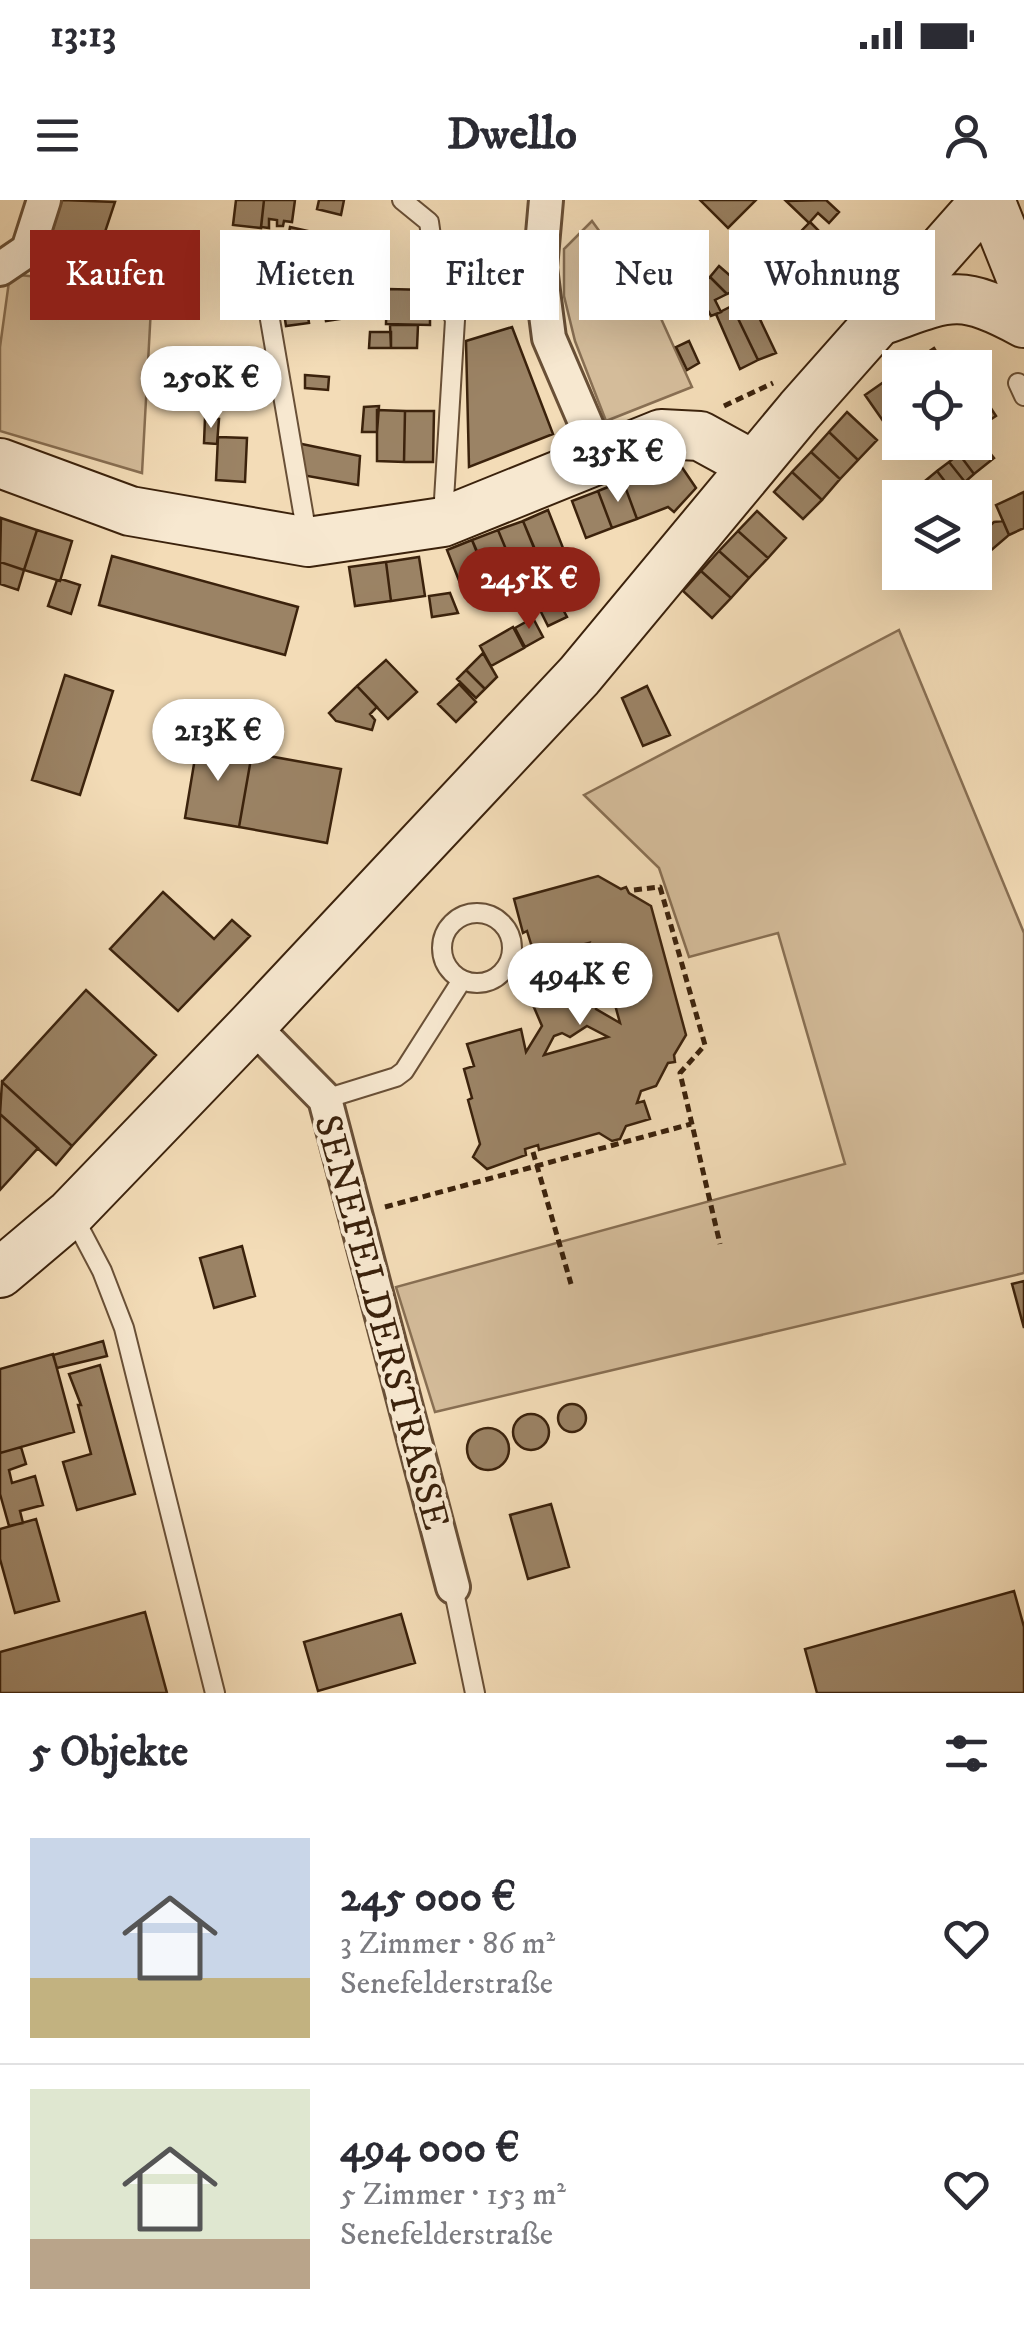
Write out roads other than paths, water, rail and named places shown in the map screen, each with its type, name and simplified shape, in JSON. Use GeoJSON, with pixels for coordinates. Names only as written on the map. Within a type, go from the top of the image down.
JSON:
{"type":"FeatureCollection","features":[{"type":"Feature","properties":{"kind":"street"},"geometry":{"type":"LineString","coordinates":[[0,270],[28,250],[44,200]]}},
{"type":"Feature","properties":{"kind":"street"},"geometry":{"type":"LineString","coordinates":[[546,200],[540,268],[549,338],[600,457]]}},
{"type":"Feature","properties":{"kind":"street"},"geometry":{"type":"LineString","coordinates":[[1,1271],[71,1213],[578,676],[753,465],[988,200],[1024,285]]}},
{"type":"Feature","properties":{"kind":"street"},"geometry":{"type":"LineString","coordinates":[[879,322],[946,298],[957,298],[993,306],[1024,324]]}},
{"type":"Feature","properties":{"kind":"street"},"geometry":{"type":"LineString","coordinates":[[0,463],[130,511],[308,542],[443,522],[661,434],[700,436],[753,465]]}},
{"type":"Feature","properties":{"kind":"street","name":"SENEFELDERSTRASSE"},"geometry":{"type":"LineString","coordinates":[[252,1025],[325,1099],[453,1587]]}},
{"type":"Feature","properties":{"kind":"lane"},"geometry":{"type":"LineString","coordinates":[[402,200],[429,222],[436,271],[455,320],[443,522]]}},
{"type":"Feature","properties":{"kind":"lane"},"geometry":{"type":"LineString","coordinates":[[270,320],[308,542]]}},
{"type":"Feature","properties":{"kind":"lane"},"geometry":{"type":"LineString","coordinates":[[466,914],[490,915],[507,930],[512,952],[509,962],[494,978],[462,980],[452,973],[442,951],[447,928],[466,914]]}},
{"type":"Feature","properties":{"kind":"lane"},"geometry":{"type":"LineString","coordinates":[[325,1099],[396,1077],[462,980]]}},
{"type":"Feature","properties":{"kind":"lane"},"geometry":{"type":"LineString","coordinates":[[71,1213],[102,1270],[124,1328],[215,1693]]}},
{"type":"Feature","properties":{"kind":"lane"},"geometry":{"type":"LineString","coordinates":[[453,1587],[476,1693]]}}]}
